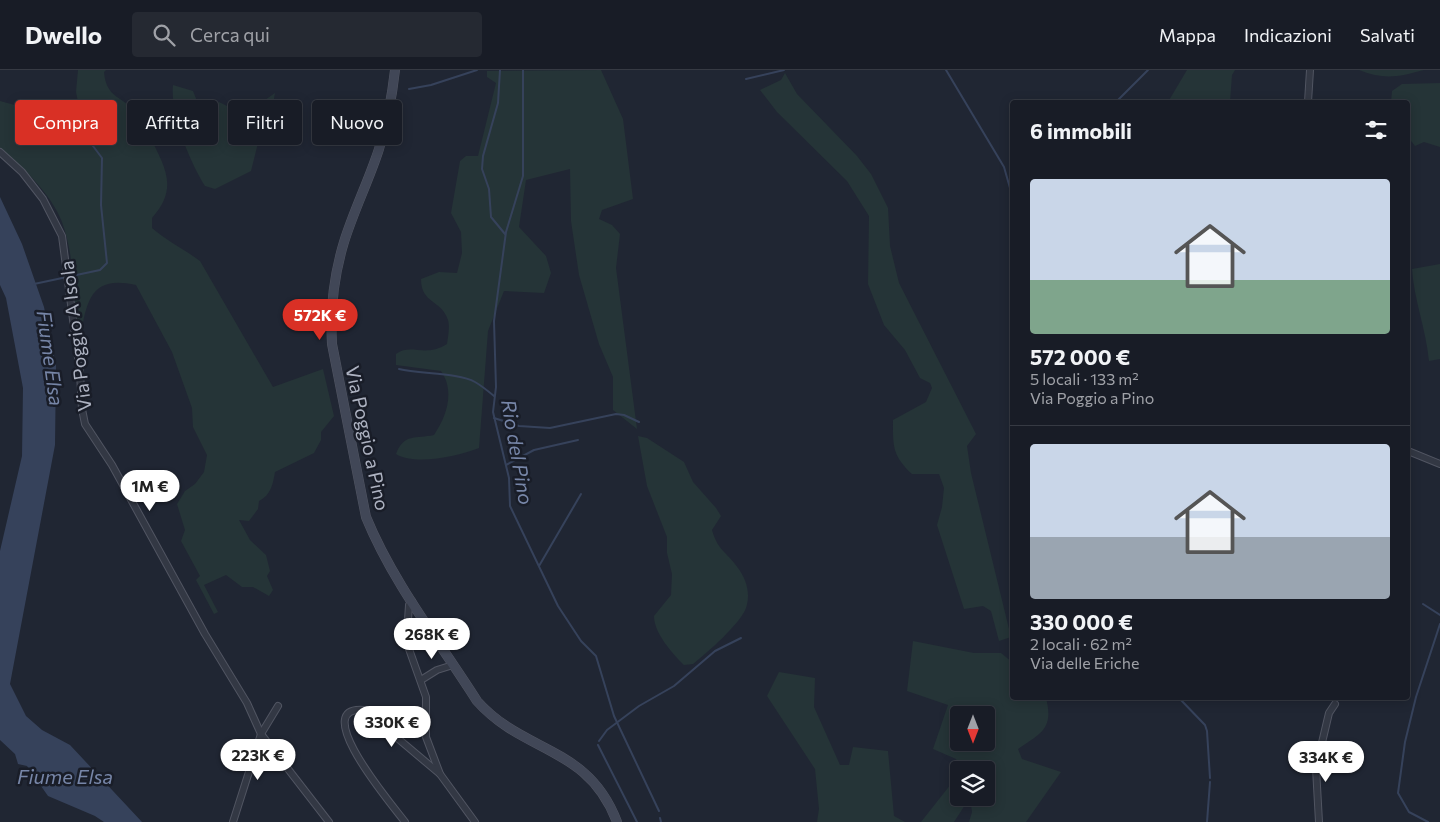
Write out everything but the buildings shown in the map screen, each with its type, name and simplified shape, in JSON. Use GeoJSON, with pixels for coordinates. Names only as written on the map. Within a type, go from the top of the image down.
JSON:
{"type":"FeatureCollection","features":[{"type":"Feature","properties":{"kind":"street","name":"Via Poggio a Pino"},"geometry":{"type":"LineString","coordinates":[[395,70],[388,116],[380,148],[344,242],[334,287],[331,319],[332,344],[366,516],[376,540],[412,601],[477,701],[489,715],[512,731],[573,763],[592,779],[610,804],[616,822]]}},
{"type":"Feature","properties":{"kind":"street"},"geometry":{"type":"LineString","coordinates":[[1308,100],[1310,70]]}},
{"type":"Feature","properties":{"kind":"street","name":"Via Poggio A Isola"},"geometry":{"type":"LineString","coordinates":[[0,152],[22,172],[54,217],[62,236],[85,424],[112,465],[205,634],[246,703],[261,734],[329,822]]}},
{"type":"Feature","properties":{"kind":"street"},"geometry":{"type":"LineString","coordinates":[[1410,452],[1440,464]]}},
{"type":"Feature","properties":{"kind":"street"},"geometry":{"type":"LineString","coordinates":[[412,601],[409,606],[408,620],[409,649],[426,697],[426,737],[440,774]]}},
{"type":"Feature","properties":{"kind":"street"},"geometry":{"type":"LineString","coordinates":[[421,680],[437,670],[453,664]]}},
{"type":"Feature","properties":{"kind":"street"},"geometry":{"type":"LineString","coordinates":[[1319,822],[1316,799],[1316,768],[1329,713],[1334,704]]}},
{"type":"Feature","properties":{"kind":"street"},"geometry":{"type":"LineString","coordinates":[[233,822],[261,734],[278,706]]}},
{"type":"Feature","properties":{"kind":"street"},"geometry":{"type":"LineString","coordinates":[[405,822],[350,744],[344,729],[343,718],[350,710],[364,710],[440,774],[475,822]]}},
{"type":"Feature","properties":{"kind":"shaded area"},"geometry":{"type":"Polygon","coordinates":[[[78,70],[106,70],[104,72],[105,81],[108,88],[127,104],[127,145],[154,145],[167,177],[165,197],[152,218],[152,228],[200,261],[273,387],[323,369],[334,416],[321,432],[321,440],[314,453],[275,472],[271,489],[259,501],[258,509],[249,521],[239,520],[250,540],[266,555],[270,571],[267,576],[273,590],[269,596],[253,587],[242,587],[226,575],[204,585],[218,612],[214,614],[196,580],[200,576],[181,541],[185,530],[177,504],[185,491],[195,484],[204,472],[207,455],[193,427],[192,408],[172,352],[136,285],[110,283],[95,292],[86,310],[81,334],[77,337],[72,264],[62,222],[44,191],[18,163],[0,148],[0,101],[15,105],[15,145],[117,145],[117,100],[78,100],[76,92],[78,70]]]}},
{"type":"Feature","properties":{"kind":"shaded area"},"geometry":{"type":"Polygon","coordinates":[[[601,70],[623,119],[633,199],[602,210],[599,219],[612,225],[620,234],[616,268],[637,429],[613,410],[613,377],[599,344],[579,275],[571,221],[570,169],[526,180],[519,227],[546,256],[551,273],[544,293],[504,291],[488,331],[479,448],[449,457],[425,459],[404,458],[396,454],[399,447],[411,438],[434,435],[446,412],[448,387],[441,371],[396,365],[396,354],[407,350],[432,350],[447,344],[448,320],[441,308],[424,293],[421,279],[439,272],[457,273],[462,253],[461,232],[451,213],[460,161],[466,156],[478,156],[496,83],[487,77],[487,71],[601,70]]]}},
{"type":"Feature","properties":{"kind":"shaded area"},"geometry":{"type":"Polygon","coordinates":[[[1187,70],[1235,70],[1232,75],[1230,100],[1169,100],[1187,70]]]}},
{"type":"Feature","properties":{"kind":"shaded area"},"geometry":{"type":"Polygon","coordinates":[[[1359,70],[1424,70],[1384,76],[1359,70]]]}},
{"type":"Feature","properties":{"kind":"shaded area"},"geometry":{"type":"Polygon","coordinates":[[[785,73],[797,94],[857,156],[871,174],[888,208],[890,246],[899,283],[976,434],[967,446],[971,473],[1010,637],[999,641],[991,611],[983,606],[964,609],[937,525],[942,507],[944,488],[939,474],[912,474],[897,455],[894,444],[893,420],[926,402],[932,388],[930,383],[920,378],[905,350],[884,325],[868,284],[869,216],[847,181],[777,112],[760,90],[781,80],[785,73]]]}},
{"type":"Feature","properties":{"kind":"shaded area"},"geometry":{"type":"Polygon","coordinates":[[[1440,83],[1440,147],[1424,142],[1415,146],[1410,140],[1410,100],[1391,100],[1392,91],[1402,84],[1440,83]]]}},
{"type":"Feature","properties":{"kind":"shaded area"},"geometry":{"type":"Polygon","coordinates":[[[173,85],[193,91],[197,100],[173,100],[173,85]]]}},
{"type":"Feature","properties":{"kind":"shaded area"},"geometry":{"type":"Polygon","coordinates":[[[275,93],[274,100],[265,100],[275,93]]]}},
{"type":"Feature","properties":{"kind":"shaded area"},"geometry":{"type":"Polygon","coordinates":[[[219,102],[228,106],[228,145],[258,145],[251,171],[215,189],[205,186],[185,145],[218,145],[219,102]]]}},
{"type":"Feature","properties":{"kind":"shaded area"},"geometry":{"type":"Polygon","coordinates":[[[1440,264],[1440,359],[1429,361],[1412,269],[1440,264]]]}},
{"type":"Feature","properties":{"kind":"shaded area"},"geometry":{"type":"Polygon","coordinates":[[[638,436],[647,438],[684,462],[693,482],[721,516],[712,530],[714,537],[741,572],[747,586],[748,597],[743,615],[722,638],[693,664],[684,665],[669,649],[660,636],[655,622],[654,616],[671,595],[672,574],[667,553],[667,537],[647,486],[638,436]]]}},
{"type":"Feature","properties":{"kind":"shaded area"},"geometry":{"type":"Polygon","coordinates":[[[913,641],[974,653],[1001,653],[1010,660],[1010,700],[1046,700],[1048,708],[1047,724],[1044,729],[1018,749],[1022,759],[1061,772],[1026,822],[969,822],[972,812],[971,806],[995,806],[995,761],[957,761],[933,749],[948,705],[907,691],[913,641]]]}},
{"type":"Feature","properties":{"kind":"shaded area"},"geometry":{"type":"Polygon","coordinates":[[[779,672],[815,678],[814,707],[840,765],[849,765],[853,747],[888,751],[894,816],[905,822],[817,822],[819,809],[815,769],[767,696],[779,672]]]}},
{"type":"Feature","properties":{"kind":"shaded area"},"geometry":{"type":"Polygon","coordinates":[[[950,785],[950,806],[964,806],[954,822],[921,822],[950,785]]]}},
{"type":"Feature","properties":{"kind":"water","name":"Fiume Elsa"},"geometry":{"type":"Polygon","coordinates":[[[0,197],[22,244],[44,307],[56,366],[55,445],[10,684],[26,716],[42,730],[70,745],[142,822],[104,822],[95,816],[48,796],[27,766],[18,764],[15,754],[0,740],[0,551],[22,456],[23,388],[6,298],[0,285],[0,197]]]}},
{"type":"Feature","properties":{"kind":"waterway"},"geometry":{"type":"LineString","coordinates":[[409,89],[431,85],[477,70]]}},
{"type":"Feature","properties":{"kind":"waterway","name":"Rio del Pino"},"geometry":{"type":"LineString","coordinates":[[500,70],[498,103],[483,156],[482,169],[489,189],[491,217],[505,234]]}},
{"type":"Feature","properties":{"kind":"waterway","name":"Rio del Pino"},"geometry":{"type":"LineString","coordinates":[[523,70],[523,176],[506,232],[494,321],[496,387],[493,412],[509,478],[510,506],[558,606],[581,641],[596,656],[614,716],[659,811]]}},
{"type":"Feature","properties":{"kind":"waterway"},"geometry":{"type":"LineString","coordinates":[[746,79],[784,70]]}},
{"type":"Feature","properties":{"kind":"waterway"},"geometry":{"type":"LineString","coordinates":[[946,70],[1004,167],[1010,188]]}},
{"type":"Feature","properties":{"kind":"waterway"},"geometry":{"type":"LineString","coordinates":[[1118,100],[1148,70]]}},
{"type":"Feature","properties":{"kind":"waterway"},"geometry":{"type":"LineString","coordinates":[[34,284],[100,270],[107,263],[101,205],[102,158],[92,145]]}},
{"type":"Feature","properties":{"kind":"waterway"},"geometry":{"type":"LineString","coordinates":[[399,369],[468,379],[480,385],[494,396]]}},
{"type":"Feature","properties":{"kind":"waterway"},"geometry":{"type":"LineString","coordinates":[[494,418],[519,426],[550,428],[616,414],[624,415],[639,422]]}},
{"type":"Feature","properties":{"kind":"waterway"},"geometry":{"type":"LineString","coordinates":[[506,465],[534,450],[578,440]]}},
{"type":"Feature","properties":{"kind":"waterway"},"geometry":{"type":"LineString","coordinates":[[539,566],[581,494]]}},
{"type":"Feature","properties":{"kind":"waterway"},"geometry":{"type":"LineString","coordinates":[[1423,604],[1440,615]]}},
{"type":"Feature","properties":{"kind":"waterway"},"geometry":{"type":"LineString","coordinates":[[1428,822],[1409,812],[1398,793],[1405,742],[1416,697],[1440,624]]}},
{"type":"Feature","properties":{"kind":"waterway"},"geometry":{"type":"LineString","coordinates":[[599,741],[607,730],[639,706],[674,686],[715,651],[741,638]]}},
{"type":"Feature","properties":{"kind":"waterway"},"geometry":{"type":"LineString","coordinates":[[1181,700],[1205,725],[1210,778]]}},
{"type":"Feature","properties":{"kind":"waterway"},"geometry":{"type":"LineString","coordinates":[[598,745],[637,822]]}},
{"type":"Feature","properties":{"kind":"waterway"},"geometry":{"type":"LineString","coordinates":[[1207,822],[1210,782]]}},
{"type":"Feature","properties":{"kind":"waterway","name":"Rio del Pino"},"geometry":{"type":"LineString","coordinates":[[660,818],[661,822]]}}]}
